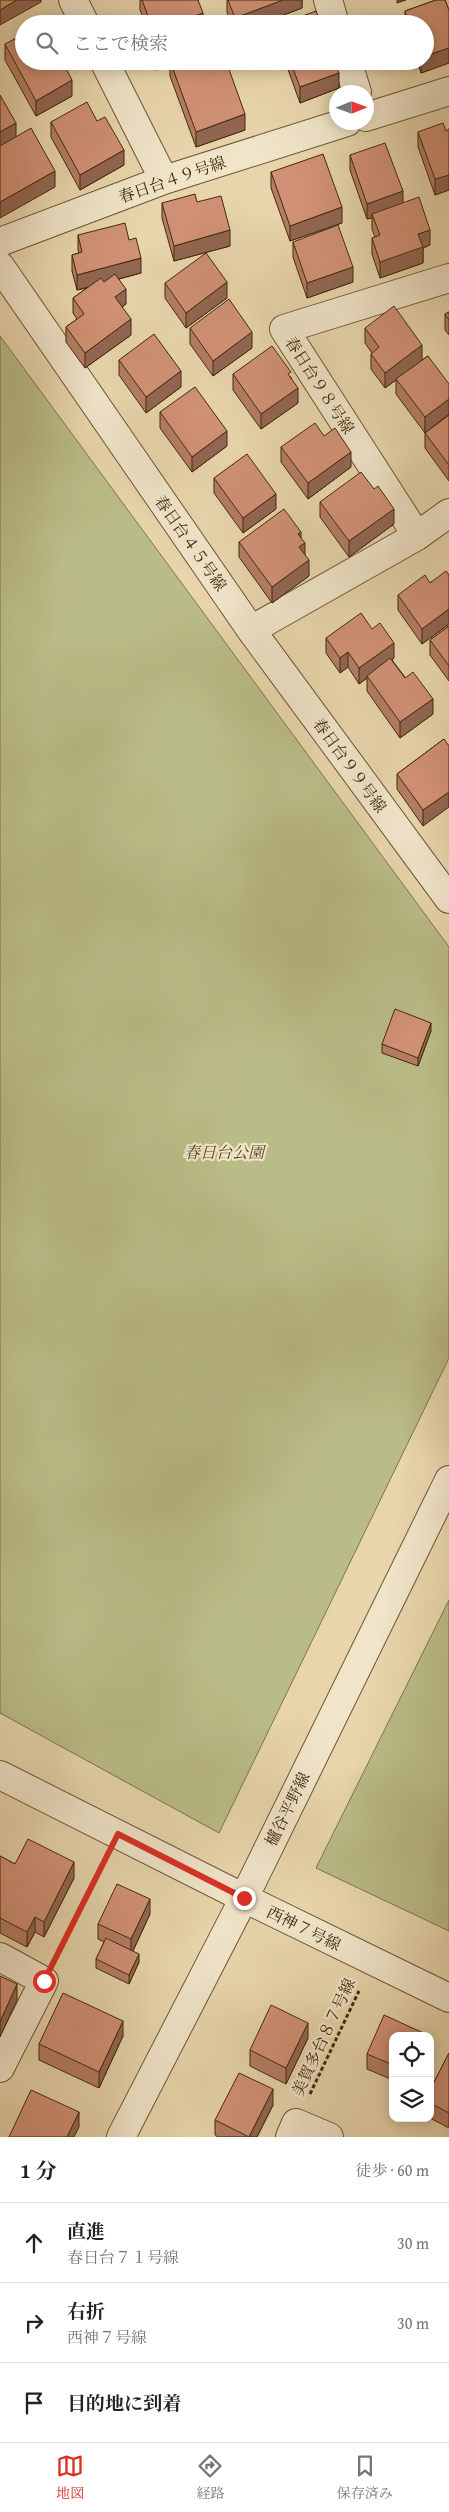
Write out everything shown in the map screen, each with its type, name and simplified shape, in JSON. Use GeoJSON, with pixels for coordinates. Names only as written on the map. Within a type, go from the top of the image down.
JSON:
{"type":"FeatureCollection","features":[{"type":"Feature","properties":{"kind":"street"},"geometry":{"type":"LineString","coordinates":[[73,0],[80,15]]}},
{"type":"Feature","properties":{"kind":"street"},"geometry":{"type":"LineString","coordinates":[[328,0],[332,15]]}},
{"type":"Feature","properties":{"kind":"street"},"geometry":{"type":"LineString","coordinates":[[109,70],[164,180]]}},
{"type":"Feature","properties":{"kind":"street"},"geometry":{"type":"LineString","coordinates":[[350,70],[355,85]]}},
{"type":"Feature","properties":{"kind":"street"},"geometry":{"type":"LineString","coordinates":[[374,114],[449,91]]}},
{"type":"Feature","properties":{"kind":"street","name":"春日台４９号線"},"geometry":{"type":"LineString","coordinates":[[0,242],[164,180],[329,128]]}},
{"type":"Feature","properties":{"kind":"street","name":"春日台４５号線"},"geometry":{"type":"LineString","coordinates":[[0,266],[250,630]]}},
{"type":"Feature","properties":{"kind":"street","name":"春日台９８号線"},"geometry":{"type":"LineString","coordinates":[[417,536],[284,329],[449,278]]}},
{"type":"Feature","properties":{"kind":"street"},"geometry":{"type":"LineString","coordinates":[[250,630],[417,536],[449,513]]}},
{"type":"Feature","properties":{"kind":"street","name":"春日台９９号線"},"geometry":{"type":"LineString","coordinates":[[250,630],[449,899]]}},
{"type":"Feature","properties":{"kind":"street","name":"櫨谷平野線"},"geometry":{"type":"LineString","coordinates":[[121,2137],[244,1898],[449,1480]]}},
{"type":"Feature","properties":{"kind":"street","name":"西神７号線"},"geometry":{"type":"LineString","coordinates":[[0,1775],[244,1898],[449,1998]]}},
{"type":"Feature","properties":{"kind":"street"},"geometry":{"type":"LineString","coordinates":[[0,1958],[44,1981],[0,2068]]}},
{"type":"Feature","properties":{"kind":"street"},"geometry":{"type":"LineString","coordinates":[[293,2130],[329,2137]]}},
{"type":"Feature","properties":{"kind":"path"},"geometry":{"type":"LineString","coordinates":[[44,1981],[118,1834]]}},
{"type":"Feature","properties":{"kind":"path","name":"美賀多台８７号線"},"geometry":{"type":"LineString","coordinates":[[293,2130],[373,1961]]}},
{"type":"Feature","properties":{"kind":"green space","name":"春日台公園"},"geometry":{"type":"Polygon","coordinates":[[[0,336],[449,947],[449,1358],[219,1833],[0,1713],[0,336]]]}},
{"type":"Feature","properties":{"kind":"green space"},"geometry":{"type":"Polygon","coordinates":[[[449,1600],[449,1931],[316,1868],[449,1600]]]}},
{"type":"Feature","properties":{"kind":"building"},"geometry":{"type":"Polygon","coordinates":[[[0,0],[17,0],[0,10],[0,0]]]}},
{"type":"Feature","properties":{"kind":"building"},"geometry":{"type":"Polygon","coordinates":[[[142,0],[198,0],[203,13],[198,15],[148,15],[142,0]]]}},
{"type":"Feature","properties":{"kind":"building"},"geometry":{"type":"Polygon","coordinates":[[[228,0],[283,0],[243,15],[234,15],[228,0]]]}},
{"type":"Feature","properties":{"kind":"building"},"geometry":{"type":"Polygon","coordinates":[[[436,0],[445,0],[449,10],[449,48],[434,53],[434,15],[406,15],[405,11],[436,0]]]}},
{"type":"Feature","properties":{"kind":"building"},"geometry":{"type":"Polygon","coordinates":[[[316,11],[318,15],[305,15],[316,11]]]}},
{"type":"Feature","properties":{"kind":"building"},"geometry":{"type":"Polygon","coordinates":[[[15,39],[15,62],[5,44],[15,39]]]}},
{"type":"Feature","properties":{"kind":"building"},"geometry":{"type":"Polygon","coordinates":[[[19,70],[67,70],[72,80],[36,101],[19,70]]]}},
{"type":"Feature","properties":{"kind":"building"},"geometry":{"type":"Polygon","coordinates":[[[173,70],[229,70],[245,114],[196,132],[173,70]]]}},
{"type":"Feature","properties":{"kind":"building"},"geometry":{"type":"Polygon","coordinates":[[[293,70],[338,70],[339,73],[300,87],[293,70]]]}},
{"type":"Feature","properties":{"kind":"building"},"geometry":{"type":"Polygon","coordinates":[[[0,95],[16,123],[0,132],[0,95]]]}},
{"type":"Feature","properties":{"kind":"building"},"geometry":{"type":"Polygon","coordinates":[[[87,102],[97,121],[105,117],[124,150],[80,175],[51,122],[87,102]]]}},
{"type":"Feature","properties":{"kind":"building"},"geometry":{"type":"Polygon","coordinates":[[[443,123],[446,131],[449,129],[449,175],[435,179],[418,132],[443,123]]]}},
{"type":"Feature","properties":{"kind":"building"},"geometry":{"type":"Polygon","coordinates":[[[31,128],[55,171],[0,202],[0,146],[31,128]]]}},
{"type":"Feature","properties":{"kind":"building"},"geometry":{"type":"Polygon","coordinates":[[[385,143],[403,191],[367,204],[350,155],[385,143]]]}},
{"type":"Feature","properties":{"kind":"building"},"geometry":{"type":"Polygon","coordinates":[[[323,154],[342,207],[290,226],[271,172],[323,154]]]}},
{"type":"Feature","properties":{"kind":"building"},"geometry":{"type":"Polygon","coordinates":[[[195,194],[197,202],[221,196],[230,230],[174,246],[162,203],[195,194]]]}},
{"type":"Feature","properties":{"kind":"building"},"geometry":{"type":"Polygon","coordinates":[[[419,197],[430,230],[418,234],[423,247],[380,262],[372,238],[380,235],[372,214],[419,197]]]}},
{"type":"Feature","properties":{"kind":"building"},"geometry":{"type":"Polygon","coordinates":[[[125,223],[129,240],[136,238],[141,258],[77,275],[72,255],[82,252],[78,235],[125,223]]]}},
{"type":"Feature","properties":{"kind":"building"},"geometry":{"type":"Polygon","coordinates":[[[338,225],[353,267],[307,283],[293,242],[338,225]]]}},
{"type":"Feature","properties":{"kind":"building"},"geometry":{"type":"Polygon","coordinates":[[[206,253],[227,282],[186,313],[165,283],[206,253]]]}},
{"type":"Feature","properties":{"kind":"building"},"geometry":{"type":"Polygon","coordinates":[[[115,274],[126,289],[115,297],[131,319],[85,353],[66,327],[84,314],[73,298],[101,278],[104,282],[115,274]]]}},
{"type":"Feature","properties":{"kind":"building"},"geometry":{"type":"Polygon","coordinates":[[[229,299],[252,332],[213,361],[190,328],[229,299]]]}},
{"type":"Feature","properties":{"kind":"building"},"geometry":{"type":"Polygon","coordinates":[[[394,306],[422,345],[385,373],[371,354],[379,347],[365,328],[394,306]]]}},
{"type":"Feature","properties":{"kind":"building"},"geometry":{"type":"Polygon","coordinates":[[[449,312],[449,320],[445,314],[449,312]]]}},
{"type":"Feature","properties":{"kind":"building"},"geometry":{"type":"Polygon","coordinates":[[[154,334],[181,371],[146,397],[119,360],[154,334]]]}},
{"type":"Feature","properties":{"kind":"building"},"geometry":{"type":"Polygon","coordinates":[[[272,346],[291,372],[288,374],[298,388],[261,414],[233,374],[272,346]]]}},
{"type":"Feature","properties":{"kind":"building"},"geometry":{"type":"Polygon","coordinates":[[[428,356],[449,384],[449,399],[425,417],[396,379],[428,356]]]}},
{"type":"Feature","properties":{"kind":"building"},"geometry":{"type":"Polygon","coordinates":[[[195,387],[227,431],[192,457],[160,412],[195,387]]]}},
{"type":"Feature","properties":{"kind":"building"},"geometry":{"type":"Polygon","coordinates":[[[449,415],[449,465],[425,433],[449,415]]]}},
{"type":"Feature","properties":{"kind":"building"},"geometry":{"type":"Polygon","coordinates":[[[315,423],[324,436],[335,428],[351,452],[308,483],[281,447],[315,423]]]}},
{"type":"Feature","properties":{"kind":"building"},"geometry":{"type":"Polygon","coordinates":[[[247,454],[276,494],[243,518],[214,478],[247,454]]]}},
{"type":"Feature","properties":{"kind":"building"},"geometry":{"type":"Polygon","coordinates":[[[361,472],[374,489],[378,486],[394,509],[349,541],[320,502],[361,472]]]}},
{"type":"Feature","properties":{"kind":"building"},"geometry":{"type":"Polygon","coordinates":[[[284,509],[301,532],[298,534],[305,543],[299,547],[309,560],[272,587],[239,542],[284,509]]]}},
{"type":"Feature","properties":{"kind":"building"},"geometry":{"type":"Polygon","coordinates":[[[446,571],[449,575],[449,609],[422,629],[398,595],[425,575],[430,583],[446,571]]]}},
{"type":"Feature","properties":{"kind":"building"},"geometry":{"type":"Polygon","coordinates":[[[361,613],[372,629],[380,623],[394,643],[359,668],[348,652],[340,658],[326,638],[361,613]]]}},
{"type":"Feature","properties":{"kind":"building"},"geometry":{"type":"Polygon","coordinates":[[[449,626],[449,666],[430,640],[449,626]]]}},
{"type":"Feature","properties":{"kind":"building"},"geometry":{"type":"Polygon","coordinates":[[[390,658],[405,678],[413,672],[433,699],[400,722],[367,676],[390,658]]]}},
{"type":"Feature","properties":{"kind":"building"},"geometry":{"type":"Polygon","coordinates":[[[444,739],[449,746],[449,792],[423,810],[397,774],[444,739]]]}},
{"type":"Feature","properties":{"kind":"building"},"geometry":{"type":"Polygon","coordinates":[[[395,1009],[431,1023],[418,1058],[382,1044],[395,1009]]]}},
{"type":"Feature","properties":{"kind":"building"},"geometry":{"type":"Polygon","coordinates":[[[28,1839],[74,1862],[44,1922],[35,1917],[27,1932],[0,1918],[0,1856],[15,1864],[28,1839]]]}},
{"type":"Feature","properties":{"kind":"building"},"geometry":{"type":"Polygon","coordinates":[[[117,1884],[150,1899],[131,1939],[98,1924],[117,1884]]]}},
{"type":"Feature","properties":{"kind":"building"},"geometry":{"type":"Polygon","coordinates":[[[106,1938],[139,1954],[129,1975],[96,1959],[106,1938]]]}},
{"type":"Feature","properties":{"kind":"building"},"geometry":{"type":"Polygon","coordinates":[[[0,1976],[17,1984],[0,2022],[0,1976]]]}},
{"type":"Feature","properties":{"kind":"building"},"geometry":{"type":"Polygon","coordinates":[[[63,1993],[123,2021],[99,2072],[39,2044],[63,1993]]]}},
{"type":"Feature","properties":{"kind":"building"},"geometry":{"type":"Polygon","coordinates":[[[271,2005],[308,2023],[286,2068],[250,2050],[271,2005]]]}},
{"type":"Feature","properties":{"kind":"building"},"geometry":{"type":"Polygon","coordinates":[[[384,2015],[421,2032],[389,2032],[389,2063],[367,2054],[384,2015]]]}},
{"type":"Feature","properties":{"kind":"building"},"geometry":{"type":"Polygon","coordinates":[[[449,2053],[449,2113],[434,2105],[434,2082],[449,2053]]]}},
{"type":"Feature","properties":{"kind":"building"},"geometry":{"type":"Polygon","coordinates":[[[239,2073],[273,2089],[249,2137],[215,2120],[239,2073]]]}},
{"type":"Feature","properties":{"kind":"building"},"geometry":{"type":"Polygon","coordinates":[[[31,2090],[79,2112],[67,2137],[9,2137],[31,2090]]]}},
{"type":"Feature","properties":{"kind":"route"},"geometry":{"type":"LineString","coordinates":[[44,1981],[118,1834],[244,1898]]}}]}
